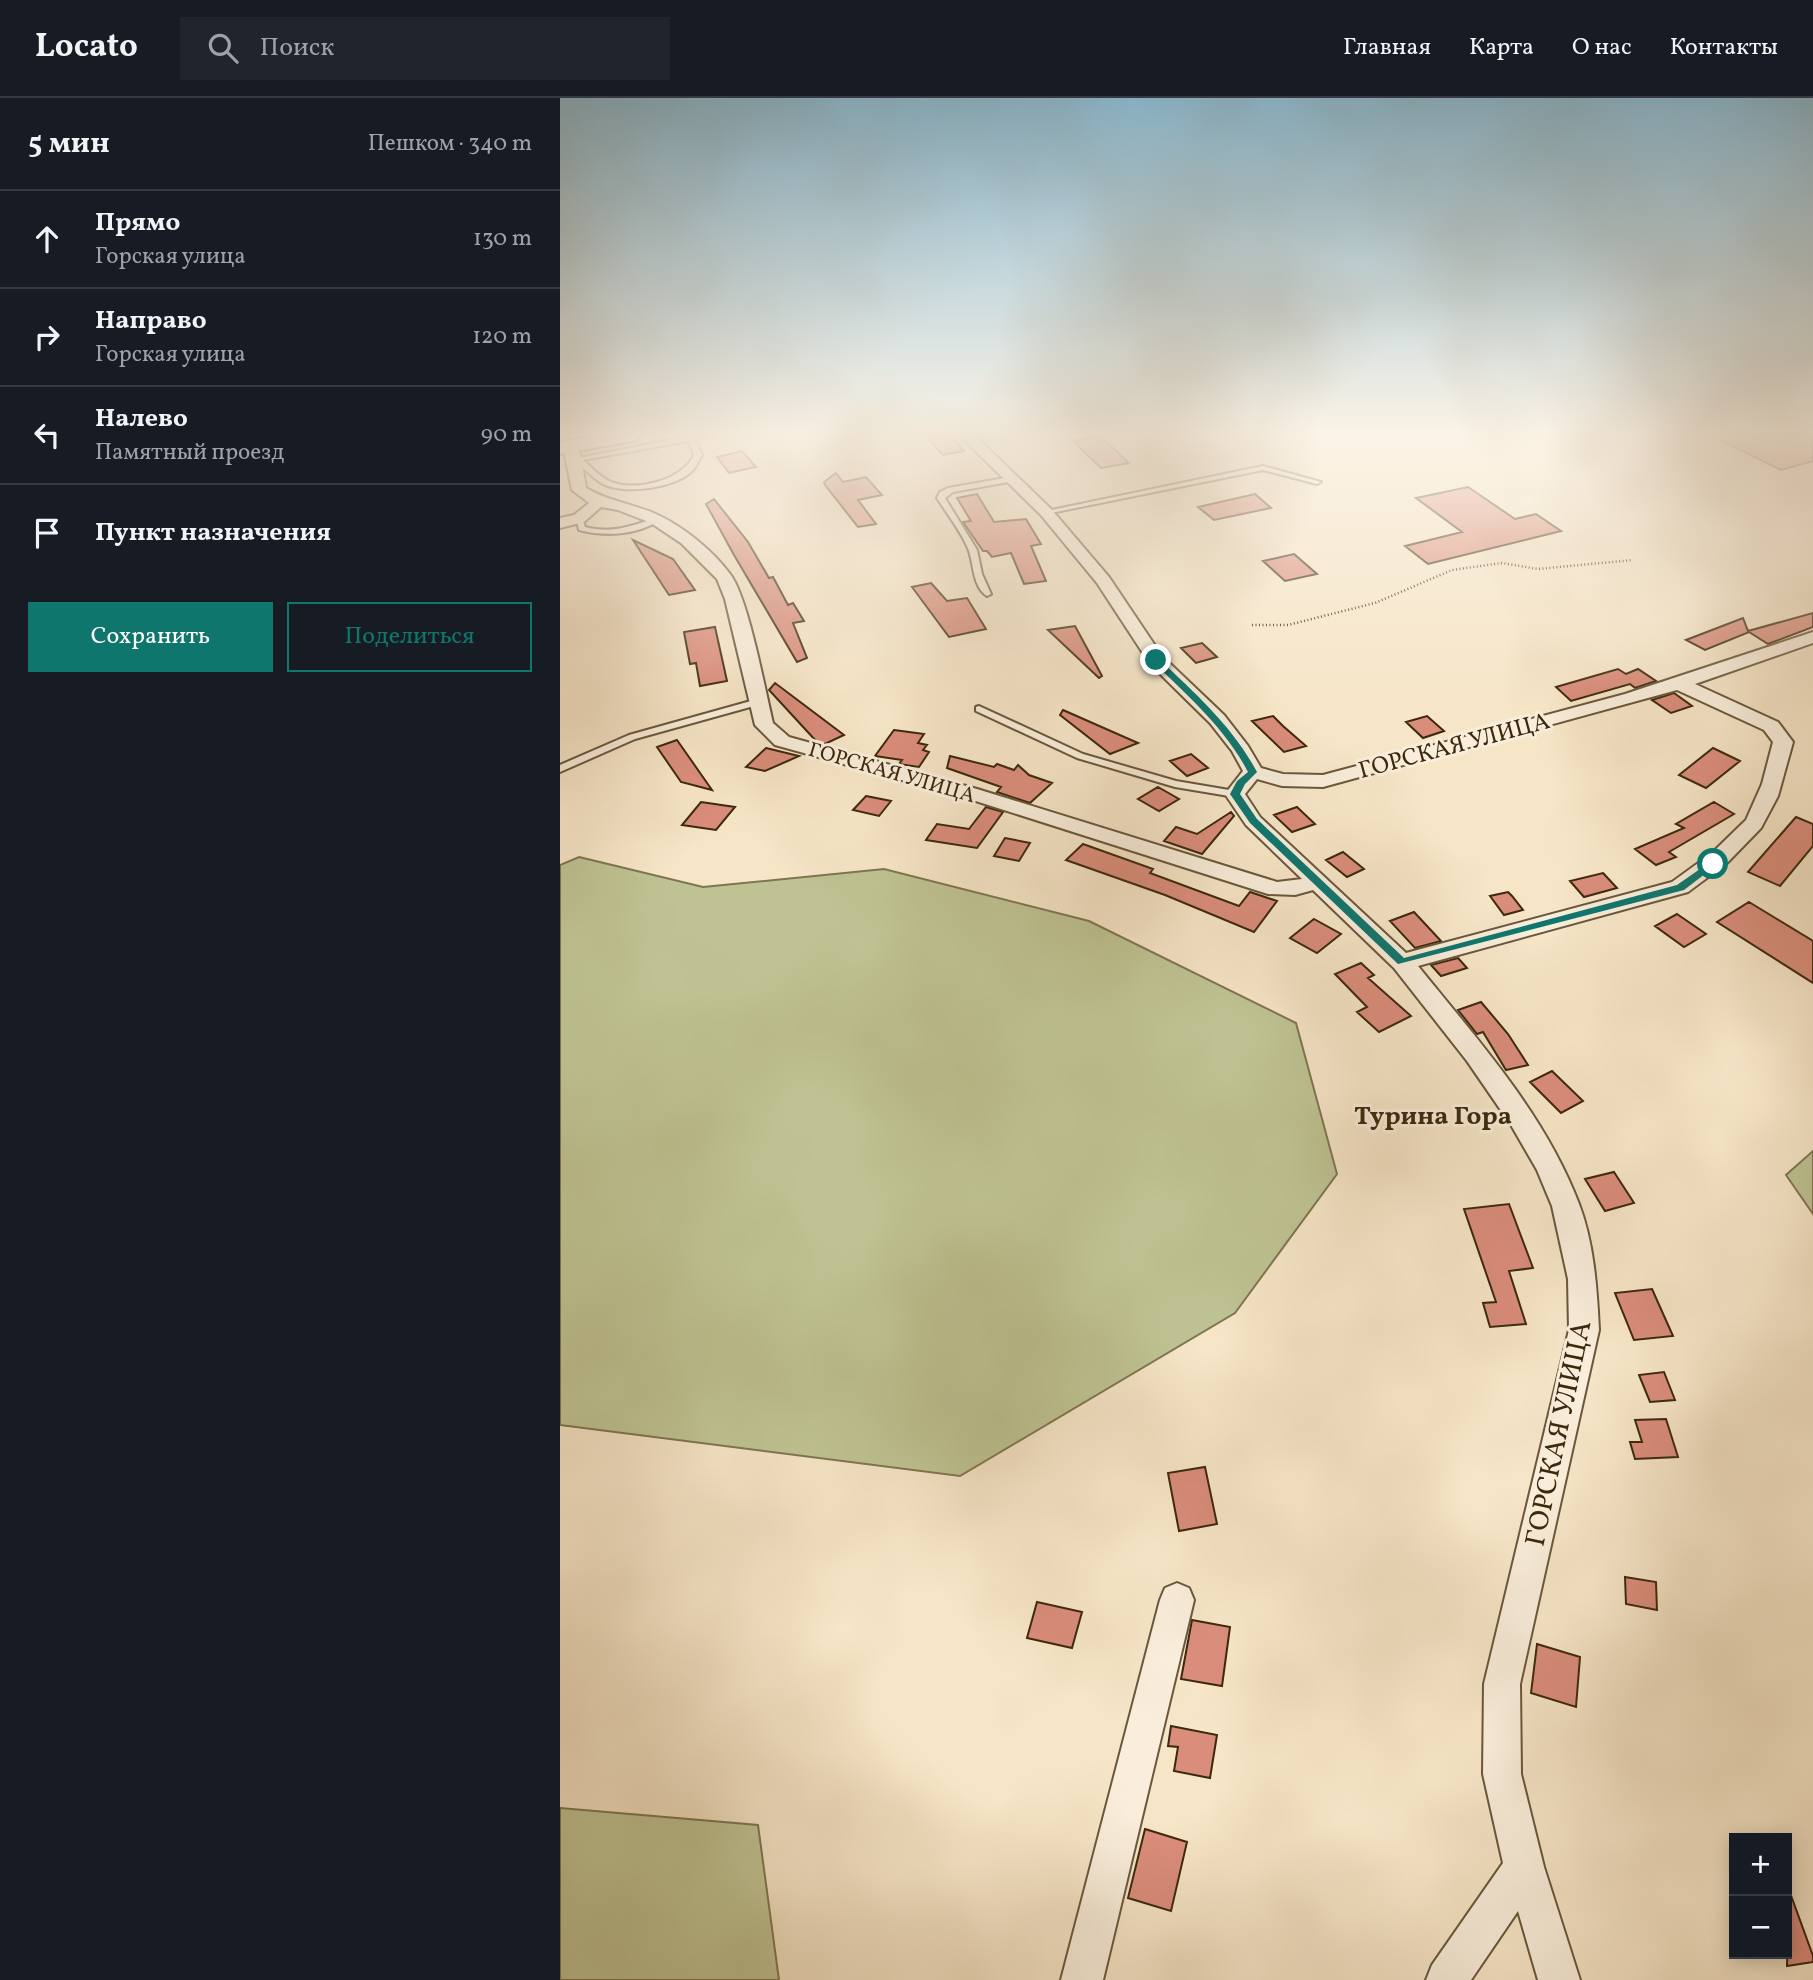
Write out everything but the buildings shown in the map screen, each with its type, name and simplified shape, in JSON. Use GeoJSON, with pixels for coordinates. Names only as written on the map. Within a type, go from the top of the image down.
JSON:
{"type":"FeatureCollection","features":[{"type":"Feature","properties":{"kind":"street","name":"ГОРСКАЯ УЛИЦА"},"geometry":{"type":"LineString","coordinates":[[660,523],[687,540],[724,577],[733,599],[764,725],[782,741],[970,793],[1276,889],[1295,888],[1317,882]]}},
{"type":"Feature","properties":{"kind":"street"},"geometry":{"type":"LineString","coordinates":[[1055,523],[1102,580],[1156,660],[1217,719],[1241,750],[1244,783]]}},
{"type":"Feature","properties":{"kind":"street","name":"ГОРСКАЯ УЛИЦА"},"geometry":{"type":"LineString","coordinates":[[1559,1980],[1524,1867],[1502,1774],[1502,1684],[1584,1330],[1582,1279],[1566,1206],[1549,1167],[1476,1055],[1402,962],[1254,821],[1244,783],[1323,781],[1756,660],[1813,637]]}},
{"type":"Feature","properties":{"kind":"street"},"geometry":{"type":"LineString","coordinates":[[1402,962],[1680,887],[1713,864],[1756,822],[1781,760],[1783,742],[1771,726],[1677,683]]}},
{"type":"Feature","properties":{"kind":"street"},"geometry":{"type":"LineString","coordinates":[[1082,1980],[1177,1600]]}},
{"type":"Feature","properties":{"kind":"street"},"geometry":{"type":"LineString","coordinates":[[1447,1980],[1524,1867]]}},
{"type":"Feature","properties":{"kind":"lane"},"geometry":{"type":"LineString","coordinates":[[581,523],[583,528],[593,532],[614,532],[646,523]]}},
{"type":"Feature","properties":{"kind":"lane"},"geometry":{"type":"LineString","coordinates":[[956,523],[973,550],[978,574],[987,594]]}},
{"type":"Feature","properties":{"kind":"lane"},"geometry":{"type":"LineString","coordinates":[[560,769],[632,737],[758,702]]}},
{"type":"Feature","properties":{"kind":"lane"},"geometry":{"type":"LineString","coordinates":[[979,709],[1080,756],[1175,783],[1244,783]]}},
{"type":"Feature","properties":{"kind":"path"},"geometry":{"type":"LineString","coordinates":[[1252,625],[1288,625],[1375,603],[1452,570],[1502,563],[1538,569],[1633,560]]}},
{"type":"Feature","properties":{"kind":"green space"},"geometry":{"type":"Polygon","coordinates":[[[579,857],[703,887],[884,869],[1089,921],[1296,1023],[1337,1174],[1235,1313],[960,1476],[560,1425],[560,865],[579,857]]]}},
{"type":"Feature","properties":{"kind":"green space"},"geometry":{"type":"Polygon","coordinates":[[[1813,1151],[1813,1214],[1786,1175],[1813,1151]]]}},
{"type":"Feature","properties":{"kind":"green space"},"geometry":{"type":"Polygon","coordinates":[[[560,1808],[758,1825],[779,1980],[560,1980],[560,1808]]]}},
{"type":"Feature","properties":{"kind":"district","name":"Турина Гора"},"geometry":{"type":"Point","coordinates":[1433,1115]}},
{"type":"Feature","properties":{"kind":"route"},"geometry":{"type":"LineString","coordinates":[[1156,660],[1217,719],[1241,750],[1253,772],[1241,783],[1235,794],[1254,821],[1402,962],[1680,887],[1713,864]]}}]}
